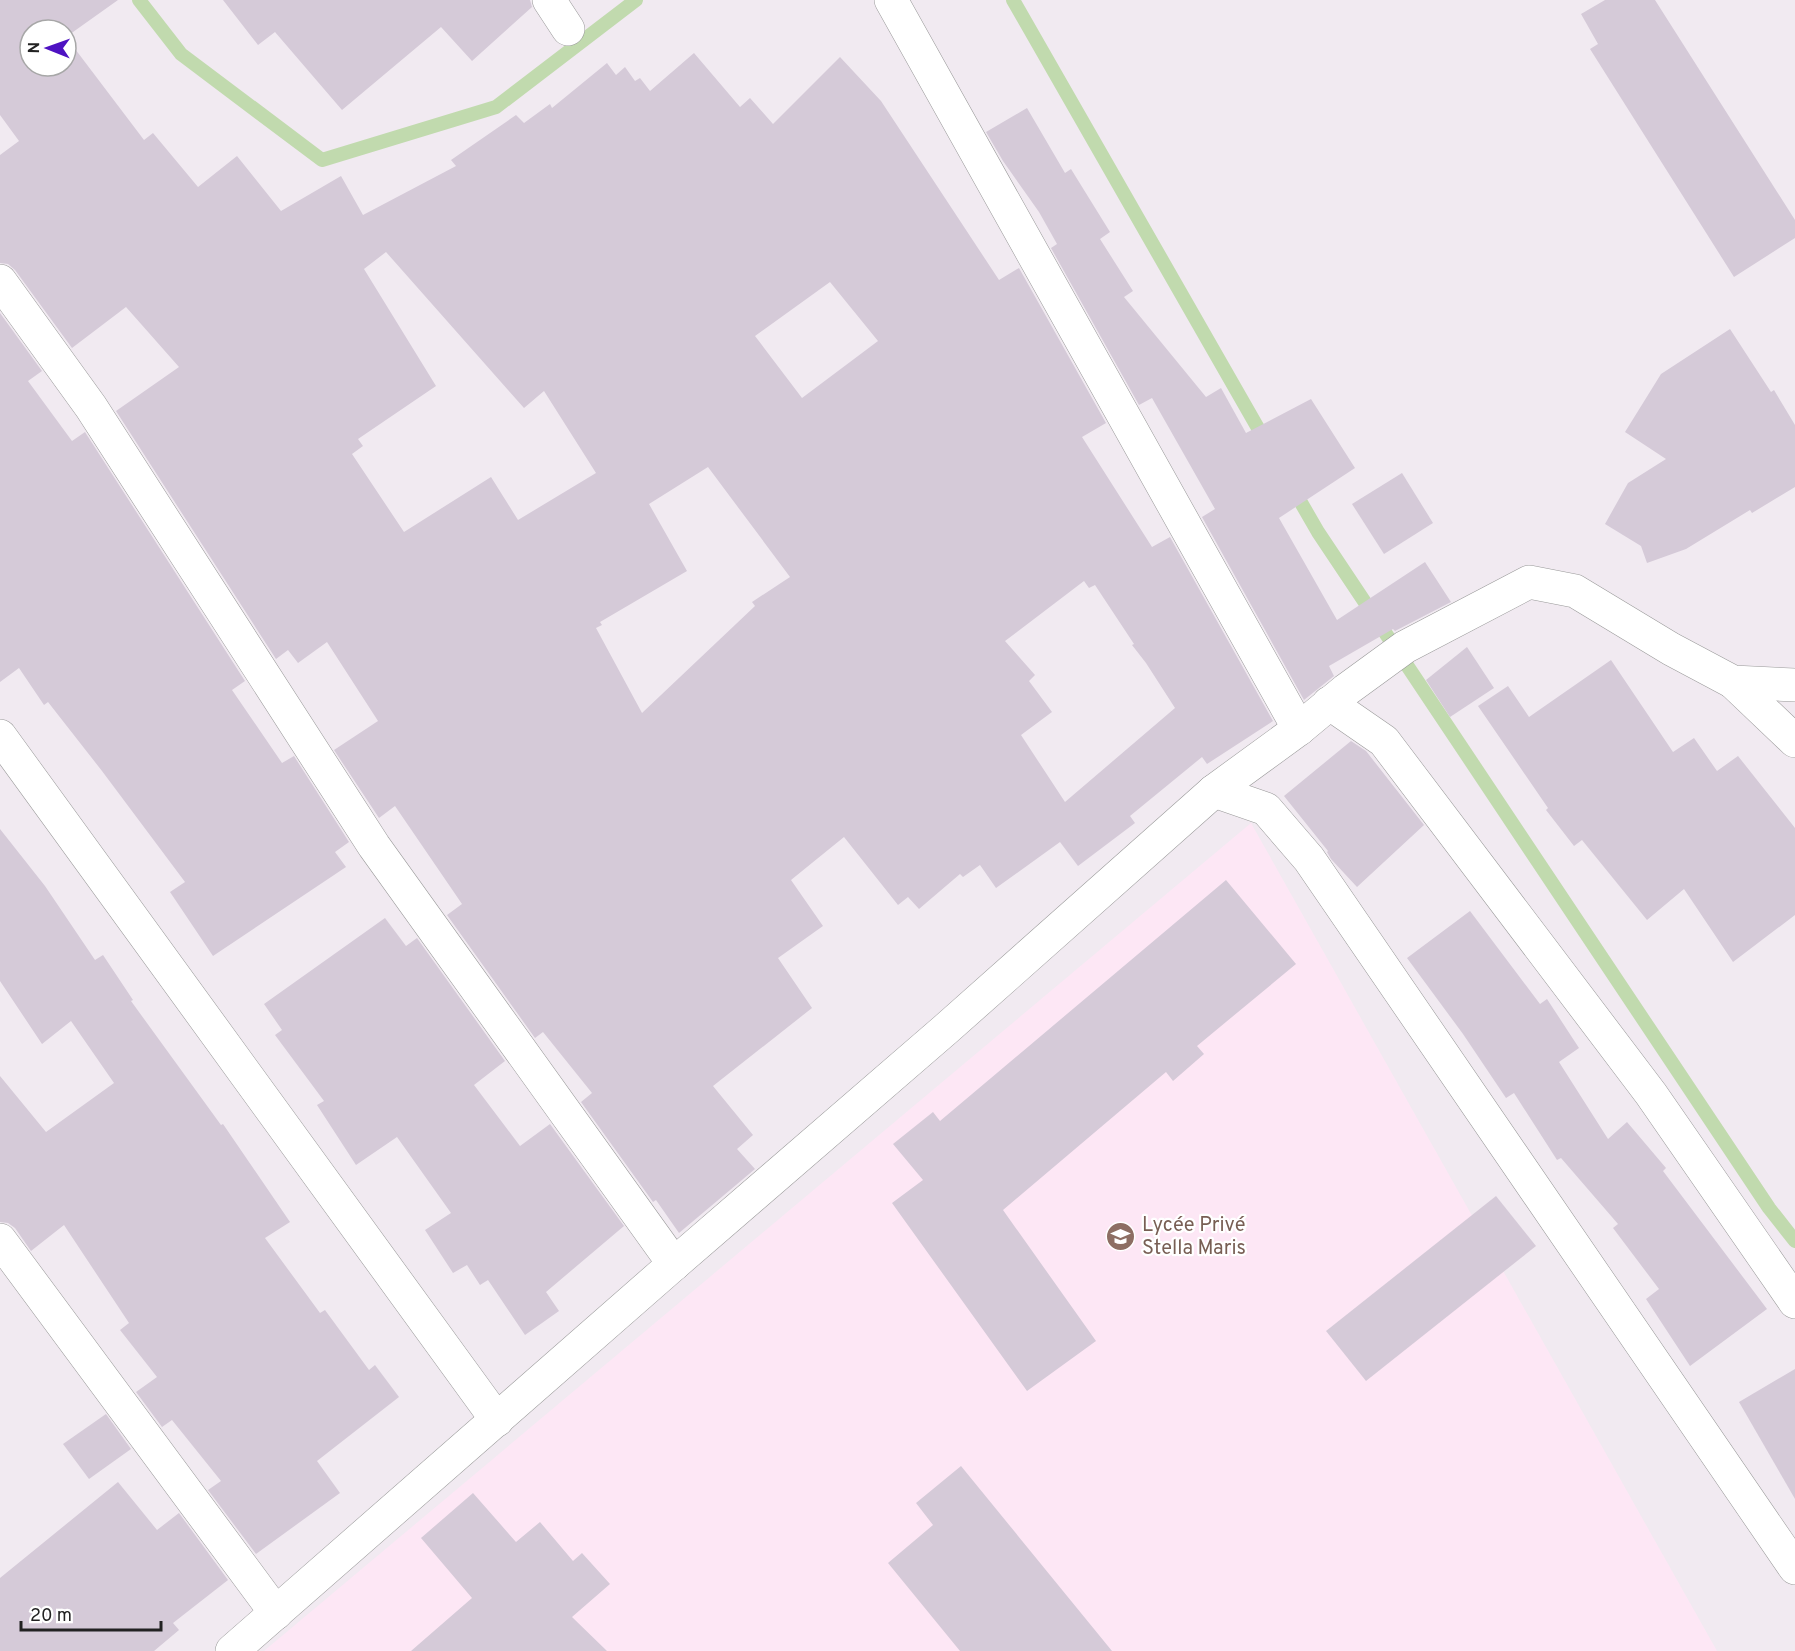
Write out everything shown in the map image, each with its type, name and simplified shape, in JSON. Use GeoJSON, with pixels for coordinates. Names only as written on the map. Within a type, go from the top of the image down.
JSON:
{"type":"FeatureCollection","features":[{"type":"Feature","properties":{"kind":"street"},"geometry":{"type":"LineString","coordinates":[[549,0],[568,29]]}},
{"type":"Feature","properties":{"kind":"street"},"geometry":{"type":"LineString","coordinates":[[891,0],[1299,729]]}},
{"type":"Feature","properties":{"kind":"street"},"geometry":{"type":"LineString","coordinates":[[0,281],[91,407],[374,846],[674,1264]]}},
{"type":"Feature","properties":{"kind":"street"},"geometry":{"type":"LineString","coordinates":[[232,1651],[946,1029],[1214,791],[1406,647],[1529,582],[1575,591],[1671,649],[1733,682],[1795,741]]}},
{"type":"Feature","properties":{"kind":"street"},"geometry":{"type":"LineString","coordinates":[[1733,682],[1795,685]]}},
{"type":"Feature","properties":{"kind":"street"},"geometry":{"type":"LineString","coordinates":[[1338,696],[1384,741],[1651,1094],[1795,1302]]}},
{"type":"Feature","properties":{"kind":"street"},"geometry":{"type":"LineString","coordinates":[[0,736],[497,1420]]}},
{"type":"Feature","properties":{"kind":"street"},"geometry":{"type":"LineString","coordinates":[[1214,791],[1266,809],[1309,859],[1795,1568]]}},
{"type":"Feature","properties":{"kind":"street"},"geometry":{"type":"LineString","coordinates":[[0,1240],[276,1613]]}},
{"type":"Feature","properties":{"kind":"shaded area","name":"Lycée Privé Stella Maris"},"geometry":{"type":"Polygon","coordinates":[[[1251,823],[1717,1651],[264,1651],[1251,823]]]}},
{"type":"Feature","properties":{"kind":"building"},"geometry":{"type":"Polygon","coordinates":[[[0,0],[118,0],[78,28],[78,18],[18,18],[18,78],[78,78],[78,53],[144,140],[153,133],[198,187],[237,156],[281,211],[341,176],[363,215],[456,166],[451,160],[516,115],[524,123],[550,104],[552,108],[607,63],[616,75],[625,67],[635,81],[640,78],[650,91],[694,53],[740,107],[750,98],[773,124],[840,57],[881,101],[999,280],[1019,268],[1106,423],[1082,437],[1152,547],[1170,537],[1273,721],[1207,764],[1202,757],[1130,816],[1135,823],[1078,866],[1060,842],[996,888],[980,865],[963,877],[960,874],[919,909],[908,897],[898,905],[844,837],[791,880],[823,926],[778,958],[812,1008],[713,1086],[753,1135],[737,1149],[755,1169],[679,1233],[656,1200],[653,1202],[581,1102],[592,1093],[543,1032],[535,1038],[447,915],[462,904],[395,806],[379,818],[334,750],[378,721],[327,642],[298,663],[288,650],[276,659],[116,411],[179,367],[126,307],[72,348],[15,270],[8,264],[0,263],[0,155],[19,141],[0,115],[0,0]],[[386,252],[364,269],[436,386],[358,439],[363,446],[352,454],[404,532],[491,477],[518,520],[596,473],[544,391],[524,408],[386,252]],[[830,282],[755,336],[802,398],[878,341],[830,282]],[[708,467],[649,504],[687,571],[600,622],[602,625],[596,628],[642,713],[755,606],[752,602],[790,577],[708,467]],[[1084,581],[1005,641],[1035,675],[1029,681],[1052,712],[1021,735],[1065,802],[1175,708],[1095,585],[1089,588],[1084,581]]]}},
{"type":"Feature","properties":{"kind":"building"},"geometry":{"type":"Polygon","coordinates":[[[223,0],[530,0],[532,7],[472,61],[441,27],[342,110],[275,32],[258,45],[223,0]]]}},
{"type":"Feature","properties":{"kind":"building"},"geometry":{"type":"Polygon","coordinates":[[[1605,0],[1655,0],[1795,220],[1795,238],[1734,277],[1590,49],[1598,44],[1581,14],[1605,0]]]}},
{"type":"Feature","properties":{"kind":"building"},"geometry":{"type":"Polygon","coordinates":[[[1027,108],[1065,173],[1071,169],[1110,232],[1100,239],[1133,291],[1124,297],[1206,397],[1221,388],[1246,433],[1311,399],[1355,468],[1279,518],[1337,620],[1425,562],[1451,602],[1395,631],[1393,629],[1329,666],[1334,676],[1304,700],[1202,517],[1215,509],[1152,398],[1139,405],[1051,248],[1057,244],[1039,212],[1003,161],[986,132],[1027,108]]]}},
{"type":"Feature","properties":{"kind":"building"},"geometry":{"type":"Polygon","coordinates":[[[0,313],[42,371],[28,381],[72,441],[85,432],[245,681],[232,690],[282,763],[294,756],[349,842],[335,852],[346,867],[213,956],[170,892],[185,882],[102,771],[48,702],[44,705],[19,668],[0,682],[0,313]]]}},
{"type":"Feature","properties":{"kind":"building"},"geometry":{"type":"Polygon","coordinates":[[[1730,329],[1771,392],[1774,390],[1795,425],[1795,487],[1752,513],[1750,510],[1686,549],[1647,563],[1641,546],[1605,524],[1628,483],[1666,459],[1625,432],[1661,374],[1730,329]]]}},
{"type":"Feature","properties":{"kind":"building"},"geometry":{"type":"Polygon","coordinates":[[[1402,473],[1433,523],[1384,554],[1352,504],[1402,473]]]}},
{"type":"Feature","properties":{"kind":"building"},"geometry":{"type":"Polygon","coordinates":[[[1467,647],[1494,688],[1450,717],[1426,680],[1467,647]]]}},
{"type":"Feature","properties":{"kind":"building"},"geometry":{"type":"Polygon","coordinates":[[[1611,660],[1673,752],[1694,738],[1717,771],[1738,756],[1795,828],[1795,915],[1733,962],[1684,889],[1647,920],[1582,840],[1574,846],[1546,810],[1548,808],[1478,706],[1508,686],[1529,717],[1611,660]]]}},
{"type":"Feature","properties":{"kind":"building"},"geometry":{"type":"Polygon","coordinates":[[[1351,741],[1366,751],[1424,825],[1357,887],[1331,859],[1328,851],[1284,796],[1351,741]]]}},
{"type":"Feature","properties":{"kind":"building"},"geometry":{"type":"Polygon","coordinates":[[[0,829],[45,886],[95,960],[103,955],[133,1000],[131,1001],[221,1125],[223,1124],[290,1222],[265,1238],[320,1313],[325,1310],[369,1370],[375,1365],[399,1397],[317,1461],[340,1493],[256,1554],[208,1490],[221,1481],[172,1420],[162,1427],[136,1392],[157,1377],[120,1330],[129,1323],[64,1225],[31,1251],[15,1228],[8,1223],[0,1222],[0,1076],[46,1132],[114,1083],[71,1021],[42,1044],[0,981],[0,829]]]}},
{"type":"Feature","properties":{"kind":"building"},"geometry":{"type":"Polygon","coordinates":[[[1226,880],[1296,964],[1197,1046],[1204,1054],[1173,1081],[1166,1072],[1003,1210],[1096,1341],[1027,1391],[892,1203],[923,1180],[893,1144],[933,1112],[940,1121],[1226,880]]]}},
{"type":"Feature","properties":{"kind":"building"},"geometry":{"type":"Polygon","coordinates":[[[1470,911],[1540,1004],[1547,999],[1579,1048],[1559,1062],[1608,1139],[1627,1122],[1666,1168],[1663,1171],[1767,1309],[1690,1366],[1646,1299],[1659,1289],[1613,1228],[1618,1224],[1561,1158],[1557,1160],[1514,1093],[1506,1098],[1463,1034],[1407,958],[1470,911]]]}},
{"type":"Feature","properties":{"kind":"building"},"geometry":{"type":"Polygon","coordinates":[[[385,918],[406,946],[417,938],[505,1061],[474,1085],[520,1146],[550,1124],[624,1226],[546,1292],[559,1311],[525,1335],[488,1280],[480,1285],[467,1265],[453,1273],[425,1230],[451,1213],[397,1137],[356,1165],[317,1105],[324,1101],[275,1035],[282,1030],[264,1004],[385,918]]]}},
{"type":"Feature","properties":{"kind":"building"},"geometry":{"type":"Polygon","coordinates":[[[1496,1196],[1536,1246],[1366,1381],[1326,1331],[1496,1196]]]}},
{"type":"Feature","properties":{"kind":"building"},"geometry":{"type":"Polygon","coordinates":[[[1795,1369],[1795,1499],[1739,1402],[1795,1369]]]}},
{"type":"Feature","properties":{"kind":"building"},"geometry":{"type":"Polygon","coordinates":[[[106,1414],[131,1449],[89,1479],[63,1444],[106,1414]]]}},
{"type":"Feature","properties":{"kind":"building"},"geometry":{"type":"Polygon","coordinates":[[[961,1466],[1112,1651],[960,1651],[888,1563],[933,1525],[916,1503],[961,1466]]]}},
{"type":"Feature","properties":{"kind":"building"},"geometry":{"type":"Polygon","coordinates":[[[118,1482],[157,1530],[179,1513],[228,1580],[173,1623],[179,1630],[154,1651],[0,1651],[0,1578],[118,1482]]]}},
{"type":"Feature","properties":{"kind":"building"},"geometry":{"type":"Polygon","coordinates":[[[473,1493],[516,1542],[540,1522],[573,1561],[582,1553],[610,1584],[572,1617],[607,1651],[411,1651],[472,1598],[421,1538],[473,1493]]]}},
{"type":"Feature","properties":{"kind":"waterway"},"geometry":{"type":"LineString","coordinates":[[139,0],[181,54],[322,160],[496,107],[636,0]]}},
{"type":"Feature","properties":{"kind":"waterway"},"geometry":{"type":"LineString","coordinates":[[1013,0],[1266,442]]}},
{"type":"Feature","properties":{"kind":"waterway"},"geometry":{"type":"LineString","coordinates":[[1292,487],[1318,532],[1769,1208],[1795,1241]]}},
{"type":"Feature","properties":{"kind":"place","name":"Lycée Privé Stella Maris"},"geometry":{"type":"Point","coordinates":[1121,1237]}}]}
